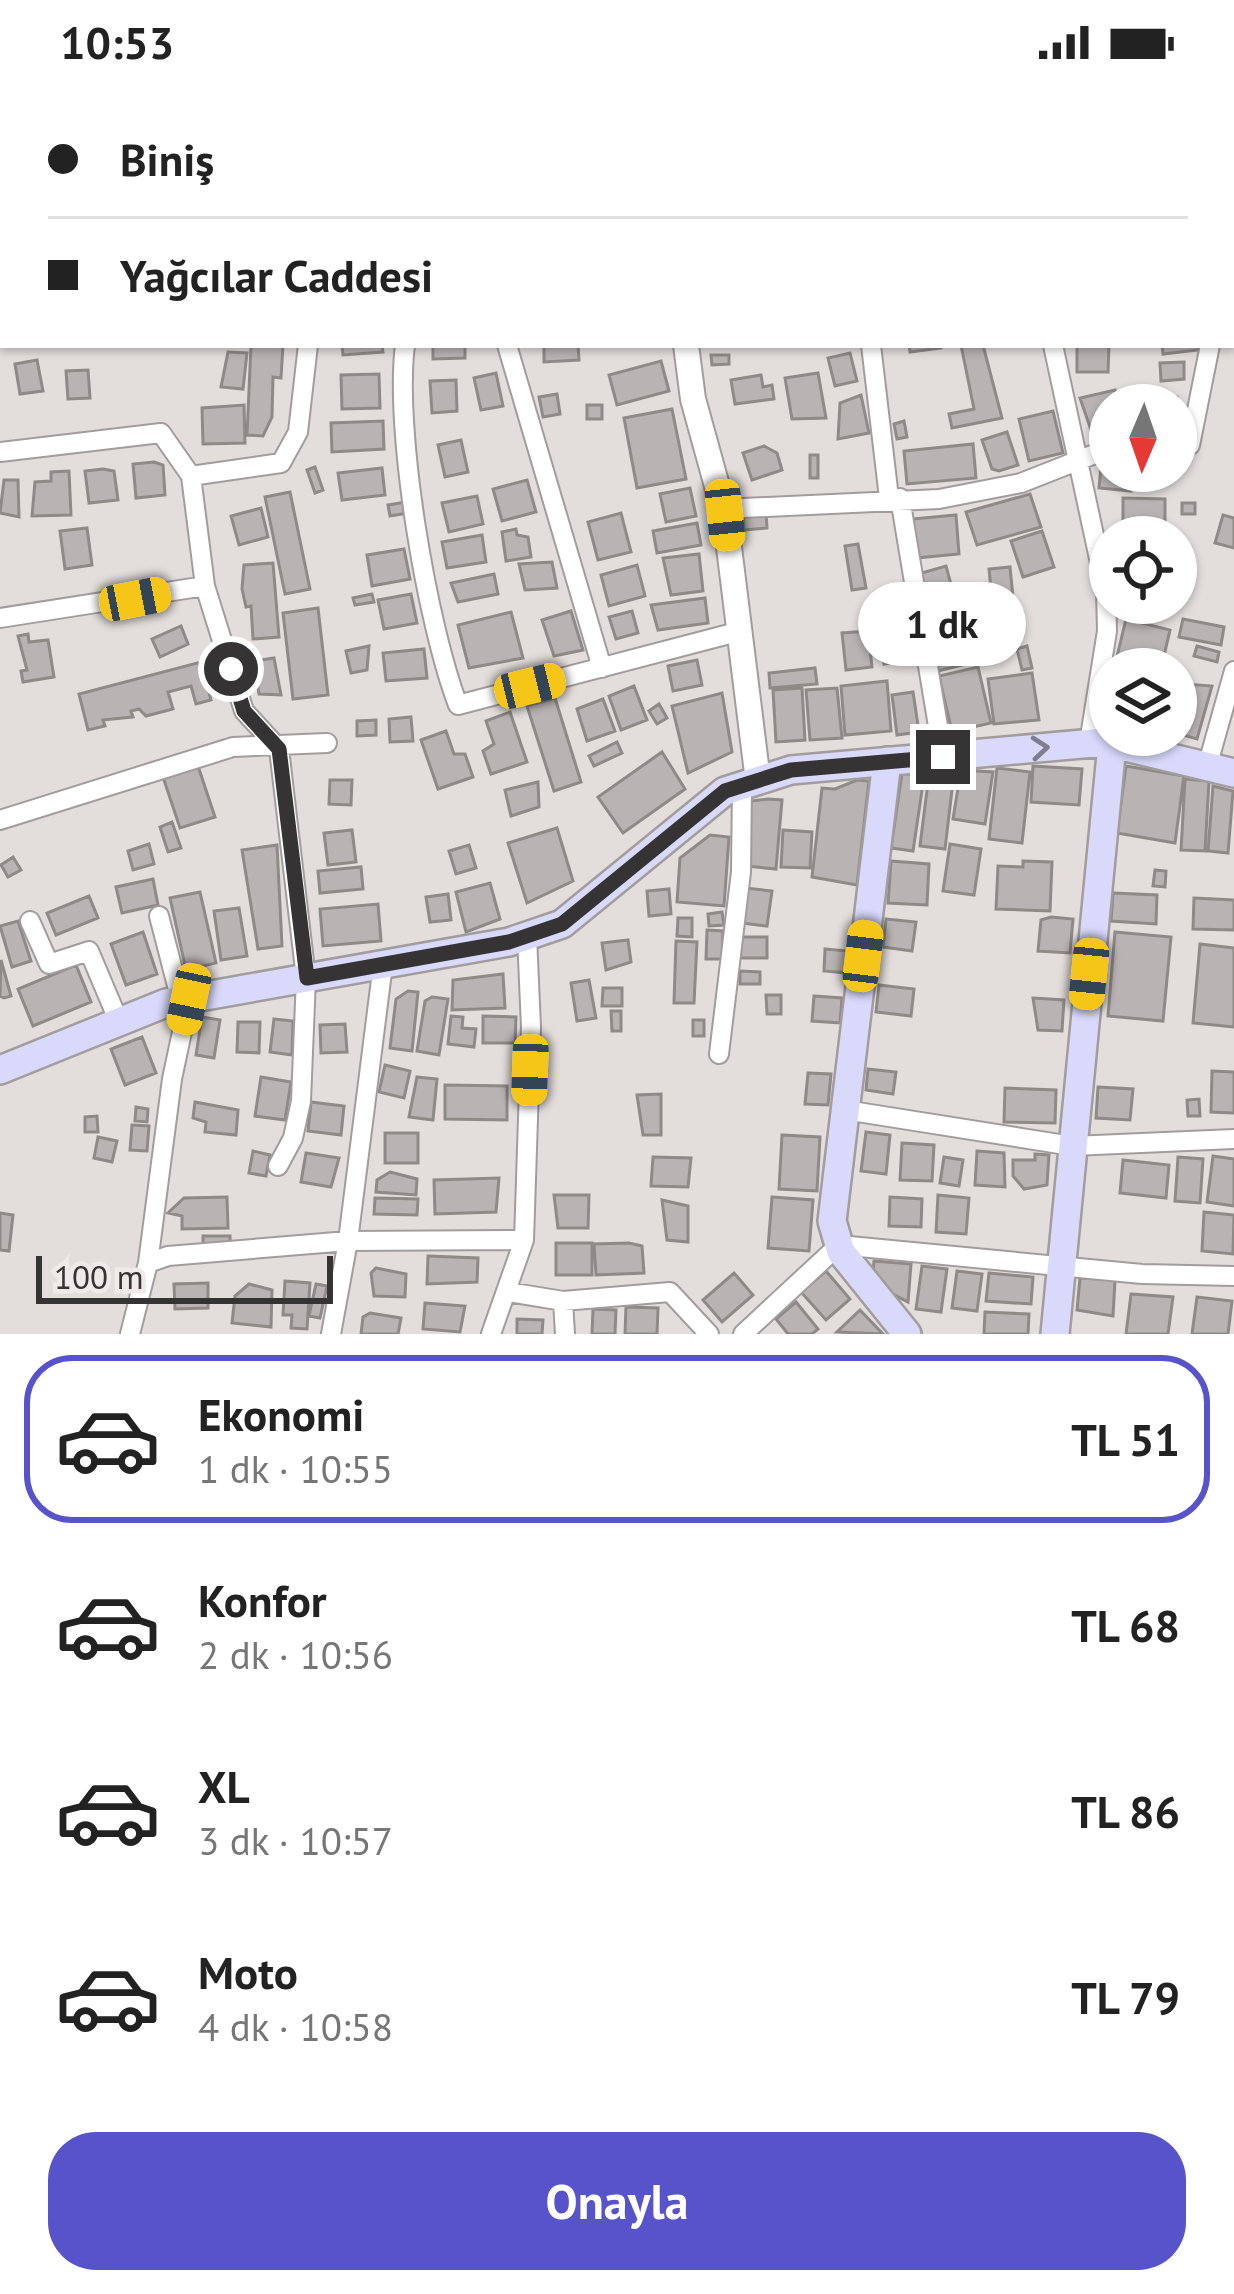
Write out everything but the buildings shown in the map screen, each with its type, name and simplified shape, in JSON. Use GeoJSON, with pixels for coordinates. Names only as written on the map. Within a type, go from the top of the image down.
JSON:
{"type":"FeatureCollection","features":[{"type":"Feature","properties":{"kind":"main road"},"geometry":{"type":"LineString","coordinates":[[0,1070],[185,1000],[527,936],[562,924],[725,791],[791,770],[1089,744]]}},
{"type":"Feature","properties":{"kind":"main road"},"geometry":{"type":"LineString","coordinates":[[1055,1334],[1064,1265],[1100,756]]}},
{"type":"Feature","properties":{"kind":"main road"},"geometry":{"type":"LineString","coordinates":[[1159,756],[1221,770]]}},
{"type":"Feature","properties":{"kind":"main road"},"geometry":{"type":"LineString","coordinates":[[886,761],[832,1221],[839,1245],[907,1334]]}},
{"type":"Feature","properties":{"kind":"street"},"geometry":{"type":"LineString","coordinates":[[191,476],[281,463],[298,433],[308,348]]}},
{"type":"Feature","properties":{"kind":"street"},"geometry":{"type":"LineString","coordinates":[[405,348],[410,467],[439,657],[458,705],[737,632]]}},
{"type":"Feature","properties":{"kind":"street"},"geometry":{"type":"LineString","coordinates":[[508,348],[602,668]]}},
{"type":"Feature","properties":{"kind":"street"},"geometry":{"type":"LineString","coordinates":[[686,348],[693,398],[723,509],[750,783],[719,1054]]}},
{"type":"Feature","properties":{"kind":"street"},"geometry":{"type":"LineString","coordinates":[[871,348],[894,498],[943,757]]}},
{"type":"Feature","properties":{"kind":"street"},"geometry":{"type":"LineString","coordinates":[[1054,348],[1106,590],[1106,648]]}},
{"type":"Feature","properties":{"kind":"street"},"geometry":{"type":"LineString","coordinates":[[1197,410],[1209,348]]}},
{"type":"Feature","properties":{"kind":"street"},"geometry":{"type":"LineString","coordinates":[[0,452],[161,433],[191,476],[205,586],[244,711],[279,749],[307,978],[301,1101],[293,1138],[278,1166]]}},
{"type":"Feature","properties":{"kind":"street"},"geometry":{"type":"LineString","coordinates":[[723,509],[939,499],[1000,487],[1089,458]]}},
{"type":"Feature","properties":{"kind":"street"},"geometry":{"type":"LineString","coordinates":[[0,618],[205,586]]}},
{"type":"Feature","properties":{"kind":"street"},"geometry":{"type":"LineString","coordinates":[[1221,770],[1234,671]]}},
{"type":"Feature","properties":{"kind":"street"},"geometry":{"type":"LineString","coordinates":[[0,820],[232,747],[279,749],[327,742]]}},
{"type":"Feature","properties":{"kind":"street"},"geometry":{"type":"LineString","coordinates":[[130,1334],[148,1263],[185,1000],[159,916]]}},
{"type":"Feature","properties":{"kind":"street"},"geometry":{"type":"LineString","coordinates":[[30,921],[49,964],[89,951],[119,1022]]}},
{"type":"Feature","properties":{"kind":"street"},"geometry":{"type":"LineString","coordinates":[[490,1334],[524,1240],[531,1028],[527,936]]}},
{"type":"Feature","properties":{"kind":"street"},"geometry":{"type":"LineString","coordinates":[[331,1334],[348,1241],[383,964]]}},
{"type":"Feature","properties":{"kind":"street"},"geometry":{"type":"LineString","coordinates":[[844,1110],[1072,1146],[1234,1139]]}},
{"type":"Feature","properties":{"kind":"street"},"geometry":{"type":"LineString","coordinates":[[148,1263],[168,1256],[348,1241],[524,1240]]}},
{"type":"Feature","properties":{"kind":"street"},"geometry":{"type":"LineString","coordinates":[[743,1334],[839,1245],[1234,1276]]}},
{"type":"Feature","properties":{"kind":"street"},"geometry":{"type":"LineString","coordinates":[[508,1292],[563,1301],[670,1292],[709,1334]]}},
{"type":"Feature","properties":{"kind":"street"},"geometry":{"type":"LineString","coordinates":[[563,1301],[565,1334]]}},
{"type":"Feature","properties":{"kind":"route"},"geometry":{"type":"LineString","coordinates":[[231,669],[244,711],[279,749],[307,978],[509,942],[562,924],[725,791],[791,770],[943,757]]}}]}
